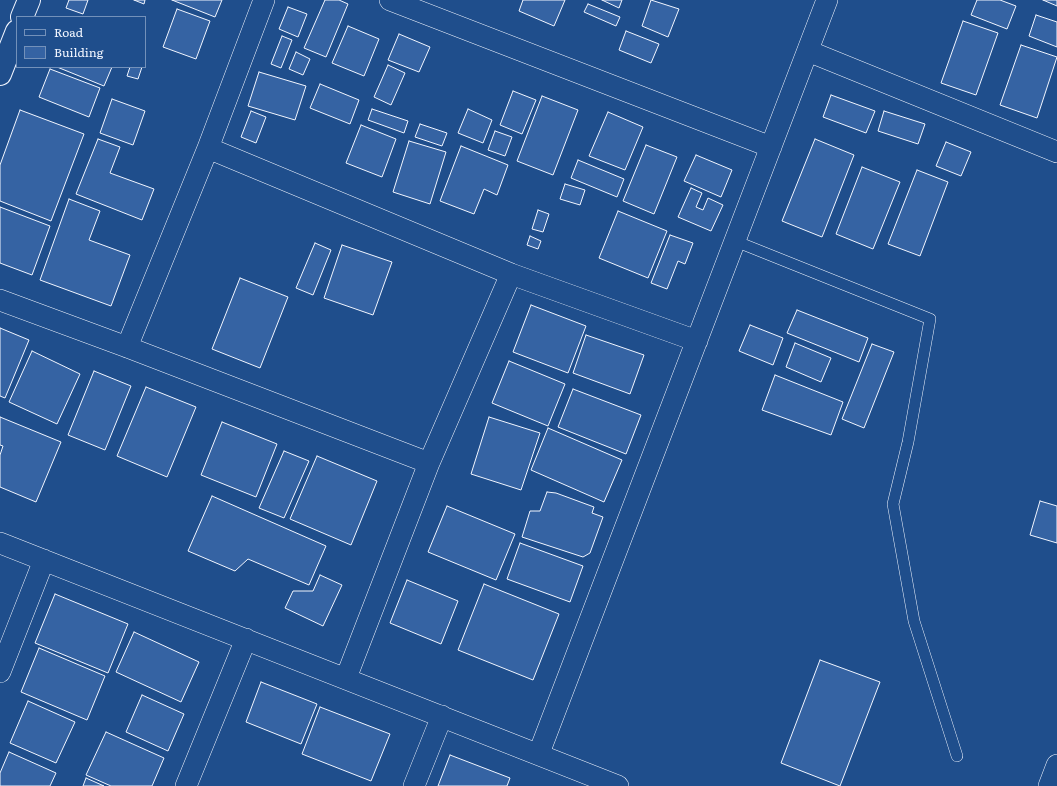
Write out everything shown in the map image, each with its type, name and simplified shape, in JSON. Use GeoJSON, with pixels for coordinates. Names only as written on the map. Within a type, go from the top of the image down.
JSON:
{"type":"FeatureCollection","features":[{"type":"Feature","properties":{"kind":"street"},"geometry":{"type":"LineString","coordinates":[[22,16],[29,0]]}},
{"type":"Feature","properties":{"kind":"street"},"geometry":{"type":"LineString","coordinates":[[128,347],[208,148],[264,0]]}},
{"type":"Feature","properties":{"kind":"street"},"geometry":{"type":"LineString","coordinates":[[390,0],[771,147]]}},
{"type":"Feature","properties":{"kind":"street"},"geometry":{"type":"LineString","coordinates":[[539,754],[827,0]]}},
{"type":"Feature","properties":{"kind":"street"},"geometry":{"type":"LineString","coordinates":[[0,74],[16,34]]}},
{"type":"Feature","properties":{"kind":"street"},"geometry":{"type":"LineString","coordinates":[[808,50],[1057,152]]}},
{"type":"Feature","properties":{"kind":"street"},"geometry":{"type":"LineString","coordinates":[[208,148],[511,274],[696,341]]}},
{"type":"Feature","properties":{"kind":"street"},"geometry":{"type":"LineString","coordinates":[[346,678],[430,463],[511,274]]}},
{"type":"Feature","properties":{"kind":"street"},"geometry":{"type":"LineString","coordinates":[[0,300],[128,347],[430,463]]}},
{"type":"Feature","properties":{"kind":"street"},"geometry":{"type":"LineString","coordinates":[[0,543],[618,786]]}},
{"type":"Feature","properties":{"kind":"street"},"geometry":{"type":"LineString","coordinates":[[0,672],[44,560]]}},
{"type":"Feature","properties":{"kind":"street"},"geometry":{"type":"LineString","coordinates":[[186,786],[246,639]]}},
{"type":"Feature","properties":{"kind":"street"},"geometry":{"type":"LineString","coordinates":[[414,786],[442,716]]}},
{"type":"Feature","properties":{"kind":"street"},"geometry":{"type":"LineString","coordinates":[[1048,786],[1057,765]]}},
{"type":"Feature","properties":{"kind":"lane"},"geometry":{"type":"LineString","coordinates":[[735,241],[930,319],[908,442],[893,504],[914,621],[957,756]]}},
{"type":"Feature","properties":{"kind":"building"},"geometry":{"type":"Polygon","coordinates":[[[69,0],[88,0],[83,14],[66,8],[69,0]]]}},
{"type":"Feature","properties":{"kind":"building"},"geometry":{"type":"Polygon","coordinates":[[[134,0],[145,0],[144,4],[134,0]]]}},
{"type":"Feature","properties":{"kind":"building"},"geometry":{"type":"Polygon","coordinates":[[[172,0],[222,0],[215,17],[172,0]]]}},
{"type":"Feature","properties":{"kind":"building"},"geometry":{"type":"Polygon","coordinates":[[[325,0],[339,0],[348,4],[326,57],[304,48],[325,0]]]}},
{"type":"Feature","properties":{"kind":"building"},"geometry":{"type":"Polygon","coordinates":[[[523,0],[565,0],[554,26],[519,11],[523,0]]]}},
{"type":"Feature","properties":{"kind":"building"},"geometry":{"type":"Polygon","coordinates":[[[602,0],[622,0],[619,8],[602,0]]]}},
{"type":"Feature","properties":{"kind":"building"},"geometry":{"type":"Polygon","coordinates":[[[651,0],[679,9],[668,37],[642,26],[651,0]]]}},
{"type":"Feature","properties":{"kind":"building"},"geometry":{"type":"Polygon","coordinates":[[[977,0],[1000,0],[1016,6],[1007,29],[971,15],[977,0]]]}},
{"type":"Feature","properties":{"kind":"building"},"geometry":{"type":"Polygon","coordinates":[[[1043,0],[1057,0],[1057,6],[1043,0]]]}},
{"type":"Feature","properties":{"kind":"building"},"geometry":{"type":"Polygon","coordinates":[[[588,4],[620,17],[616,26],[584,12],[588,4]]]}},
{"type":"Feature","properties":{"kind":"building"},"geometry":{"type":"Polygon","coordinates":[[[288,7],[307,14],[298,37],[279,29],[288,7]]]}},
{"type":"Feature","properties":{"kind":"building"},"geometry":{"type":"Polygon","coordinates":[[[177,9],[210,21],[196,59],[163,47],[177,9]]]}},
{"type":"Feature","properties":{"kind":"building"},"geometry":{"type":"Polygon","coordinates":[[[1036,15],[1057,22],[1057,47],[1029,36],[1036,15]]]}},
{"type":"Feature","properties":{"kind":"building"},"geometry":{"type":"Polygon","coordinates":[[[963,21],[998,33],[976,95],[941,83],[963,21]]]}},
{"type":"Feature","properties":{"kind":"building"},"geometry":{"type":"Polygon","coordinates":[[[348,26],[379,39],[364,76],[332,63],[348,26]]]}},
{"type":"Feature","properties":{"kind":"building"},"geometry":{"type":"Polygon","coordinates":[[[626,31],[659,44],[651,63],[619,50],[626,31]]]}},
{"type":"Feature","properties":{"kind":"building"},"geometry":{"type":"Polygon","coordinates":[[[399,34],[430,47],[419,72],[388,60],[399,34]]]}},
{"type":"Feature","properties":{"kind":"building"},"geometry":{"type":"Polygon","coordinates":[[[282,36],[292,40],[281,68],[271,64],[282,36]]]}},
{"type":"Feature","properties":{"kind":"building"},"geometry":{"type":"Polygon","coordinates":[[[1021,45],[1057,57],[1037,118],[1000,105],[1021,45]]]}},
{"type":"Feature","properties":{"kind":"building"},"geometry":{"type":"Polygon","coordinates":[[[296,52],[310,59],[303,75],[289,69],[296,52]]]}},
{"type":"Feature","properties":{"kind":"building"},"geometry":{"type":"Polygon","coordinates":[[[388,65],[405,73],[391,105],[374,97],[388,65]]]}},
{"type":"Feature","properties":{"kind":"building"},"geometry":{"type":"Polygon","coordinates":[[[59,68],[112,68],[104,86],[59,68]]]}},
{"type":"Feature","properties":{"kind":"building"},"geometry":{"type":"Polygon","coordinates":[[[130,68],[142,68],[138,79],[127,76],[130,68]]]}},
{"type":"Feature","properties":{"kind":"building"},"geometry":{"type":"Polygon","coordinates":[[[50,69],[100,88],[89,117],[39,97],[50,69]]]}},
{"type":"Feature","properties":{"kind":"building"},"geometry":{"type":"Polygon","coordinates":[[[259,72],[306,86],[295,120],[248,106],[259,72]]]}},
{"type":"Feature","properties":{"kind":"building"},"geometry":{"type":"Polygon","coordinates":[[[320,84],[359,100],[350,124],[310,108],[320,84]]]}},
{"type":"Feature","properties":{"kind":"building"},"geometry":{"type":"Polygon","coordinates":[[[513,91],[536,100],[522,134],[500,125],[513,91]]]}},
{"type":"Feature","properties":{"kind":"building"},"geometry":{"type":"Polygon","coordinates":[[[831,95],[875,111],[866,133],[823,117],[831,95]]]}},
{"type":"Feature","properties":{"kind":"building"},"geometry":{"type":"Polygon","coordinates":[[[542,96],[578,110],[553,175],[517,161],[542,96]]]}},
{"type":"Feature","properties":{"kind":"building"},"geometry":{"type":"Polygon","coordinates":[[[112,99],[145,111],[133,145],[100,133],[112,99]]]}},
{"type":"Feature","properties":{"kind":"building"},"geometry":{"type":"Polygon","coordinates":[[[372,109],[408,121],[404,133],[368,120],[372,109]]]}},
{"type":"Feature","properties":{"kind":"building"},"geometry":{"type":"Polygon","coordinates":[[[468,109],[492,120],[483,143],[458,133],[468,109]]]}},
{"type":"Feature","properties":{"kind":"building"},"geometry":{"type":"Polygon","coordinates":[[[20,110],[84,134],[51,221],[0,201],[0,165],[20,110]]]}},
{"type":"Feature","properties":{"kind":"building"},"geometry":{"type":"Polygon","coordinates":[[[251,111],[266,117],[256,143],[241,137],[251,111]]]}},
{"type":"Feature","properties":{"kind":"building"},"geometry":{"type":"Polygon","coordinates":[[[884,111],[925,124],[918,144],[878,131],[884,111]]]}},
{"type":"Feature","properties":{"kind":"building"},"geometry":{"type":"Polygon","coordinates":[[[608,112],[643,127],[625,170],[589,156],[608,112]]]}},
{"type":"Feature","properties":{"kind":"building"},"geometry":{"type":"Polygon","coordinates":[[[420,124],[447,133],[442,146],[415,137],[420,124]]]}},
{"type":"Feature","properties":{"kind":"building"},"geometry":{"type":"Polygon","coordinates":[[[361,125],[396,139],[382,177],[346,163],[361,125]]]}},
{"type":"Feature","properties":{"kind":"building"},"geometry":{"type":"Polygon","coordinates":[[[495,131],[512,137],[505,156],[488,150],[495,131]]]}},
{"type":"Feature","properties":{"kind":"building"},"geometry":{"type":"Polygon","coordinates":[[[98,139],[120,147],[110,173],[154,189],[142,220],[76,194],[98,139]]]}},
{"type":"Feature","properties":{"kind":"building"},"geometry":{"type":"Polygon","coordinates":[[[815,139],[854,155],[822,237],[782,221],[815,139]]]}},
{"type":"Feature","properties":{"kind":"building"},"geometry":{"type":"Polygon","coordinates":[[[409,141],[446,152],[430,204],[393,192],[409,141]]]}},
{"type":"Feature","properties":{"kind":"building"},"geometry":{"type":"Polygon","coordinates":[[[946,142],[971,152],[961,176],[936,166],[946,142]]]}},
{"type":"Feature","properties":{"kind":"building"},"geometry":{"type":"Polygon","coordinates":[[[646,145],[677,157],[654,214],[623,201],[646,145]]]}},
{"type":"Feature","properties":{"kind":"building"},"geometry":{"type":"Polygon","coordinates":[[[461,146],[508,165],[497,195],[484,189],[474,214],[440,201],[461,146]]]}},
{"type":"Feature","properties":{"kind":"building"},"geometry":{"type":"Polygon","coordinates":[[[696,155],[732,170],[721,197],[684,181],[696,155]]]}},
{"type":"Feature","properties":{"kind":"building"},"geometry":{"type":"Polygon","coordinates":[[[578,160],[624,179],[617,197],[571,178],[578,160]]]}},
{"type":"Feature","properties":{"kind":"building"},"geometry":{"type":"Polygon","coordinates":[[[862,167],[900,182],[873,249],[836,234],[862,167]]]}},
{"type":"Feature","properties":{"kind":"building"},"geometry":{"type":"Polygon","coordinates":[[[917,170],[948,182],[920,256],[888,244],[917,170]]]}},
{"type":"Feature","properties":{"kind":"building"},"geometry":{"type":"Polygon","coordinates":[[[565,184],[585,190],[580,205],[560,199],[565,184]]]}},
{"type":"Feature","properties":{"kind":"building"},"geometry":{"type":"Polygon","coordinates":[[[691,188],[702,193],[696,207],[703,210],[708,198],[723,205],[711,231],[678,217],[691,188]]]}},
{"type":"Feature","properties":{"kind":"building"},"geometry":{"type":"Polygon","coordinates":[[[69,199],[100,211],[89,240],[130,255],[111,306],[40,280],[69,199]]]}},
{"type":"Feature","properties":{"kind":"building"},"geometry":{"type":"Polygon","coordinates":[[[0,207],[50,226],[32,275],[0,263],[0,207]]]}},
{"type":"Feature","properties":{"kind":"building"},"geometry":{"type":"Polygon","coordinates":[[[538,210],[549,214],[543,232],[532,229],[538,210]]]}},
{"type":"Feature","properties":{"kind":"building"},"geometry":{"type":"Polygon","coordinates":[[[618,211],[667,231],[648,278],[599,258],[618,211]]]}},
{"type":"Feature","properties":{"kind":"building"},"geometry":{"type":"Polygon","coordinates":[[[670,235],[693,243],[685,264],[678,261],[667,289],[651,283],[670,235]]]}},
{"type":"Feature","properties":{"kind":"building"},"geometry":{"type":"Polygon","coordinates":[[[530,236],[541,241],[538,249],[527,245],[530,236]]]}},
{"type":"Feature","properties":{"kind":"building"},"geometry":{"type":"Polygon","coordinates":[[[315,243],[331,250],[313,295],[296,288],[315,243]]]}},
{"type":"Feature","properties":{"kind":"building"},"geometry":{"type":"Polygon","coordinates":[[[342,245],[392,262],[373,315],[324,298],[342,245]]]}},
{"type":"Feature","properties":{"kind":"building"},"geometry":{"type":"Polygon","coordinates":[[[240,278],[288,297],[260,368],[212,349],[240,278]]]}},
{"type":"Feature","properties":{"kind":"building"},"geometry":{"type":"Polygon","coordinates":[[[531,305],[586,326],[568,373],[513,352],[531,305]]]}},
{"type":"Feature","properties":{"kind":"building"},"geometry":{"type":"Polygon","coordinates":[[[797,310],[868,338],[859,362],[787,333],[797,310]]]}},
{"type":"Feature","properties":{"kind":"building"},"geometry":{"type":"Polygon","coordinates":[[[750,325],[783,338],[773,365],[739,351],[750,325]]]}},
{"type":"Feature","properties":{"kind":"building"},"geometry":{"type":"Polygon","coordinates":[[[0,328],[29,340],[5,398],[0,396],[0,328]]]}},
{"type":"Feature","properties":{"kind":"building"},"geometry":{"type":"Polygon","coordinates":[[[586,335],[644,355],[630,394],[573,373],[586,335]]]}},
{"type":"Feature","properties":{"kind":"building"},"geometry":{"type":"Polygon","coordinates":[[[795,343],[831,358],[821,382],[786,367],[795,343]]]}},
{"type":"Feature","properties":{"kind":"building"},"geometry":{"type":"Polygon","coordinates":[[[872,344],[894,352],[864,428],[842,419],[872,344]]]}},
{"type":"Feature","properties":{"kind":"building"},"geometry":{"type":"Polygon","coordinates":[[[32,351],[80,374],[57,424],[9,402],[32,351]]]}},
{"type":"Feature","properties":{"kind":"building"},"geometry":{"type":"Polygon","coordinates":[[[509,361],[565,384],[548,426],[492,403],[509,361]]]}},
{"type":"Feature","properties":{"kind":"building"},"geometry":{"type":"Polygon","coordinates":[[[94,371],[131,386],[105,450],[68,435],[94,371]]]}},
{"type":"Feature","properties":{"kind":"building"},"geometry":{"type":"Polygon","coordinates":[[[775,375],[843,402],[831,435],[762,410],[775,375]]]}},
{"type":"Feature","properties":{"kind":"building"},"geometry":{"type":"Polygon","coordinates":[[[146,387],[196,407],[167,477],[117,456],[146,387]]]}},
{"type":"Feature","properties":{"kind":"building"},"geometry":{"type":"Polygon","coordinates":[[[573,389],[641,415],[626,454],[558,427],[573,389]]]}},
{"type":"Feature","properties":{"kind":"building"},"geometry":{"type":"Polygon","coordinates":[[[0,417],[61,442],[36,502],[0,487],[0,455],[3,446],[0,445],[0,417]]]}},
{"type":"Feature","properties":{"kind":"building"},"geometry":{"type":"Polygon","coordinates":[[[489,417],[540,433],[521,490],[471,474],[489,417]]]}},
{"type":"Feature","properties":{"kind":"building"},"geometry":{"type":"Polygon","coordinates":[[[222,422],[277,444],[256,497],[201,475],[222,422]]]}},
{"type":"Feature","properties":{"kind":"building"},"geometry":{"type":"Polygon","coordinates":[[[548,428],[622,460],[604,502],[531,470],[548,428]]]}},
{"type":"Feature","properties":{"kind":"building"},"geometry":{"type":"Polygon","coordinates":[[[284,451],[309,461],[284,518],[259,508],[284,451]]]}},
{"type":"Feature","properties":{"kind":"building"},"geometry":{"type":"Polygon","coordinates":[[[317,456],[377,481],[351,545],[290,519],[317,456]]]}},
{"type":"Feature","properties":{"kind":"building"},"geometry":{"type":"Polygon","coordinates":[[[547,492],[556,493],[594,507],[592,513],[603,517],[590,553],[583,557],[522,537],[530,511],[540,511],[547,492]]]}},
{"type":"Feature","properties":{"kind":"building"},"geometry":{"type":"Polygon","coordinates":[[[212,496],[326,546],[309,585],[248,559],[235,571],[188,551],[212,496]]]}},
{"type":"Feature","properties":{"kind":"building"},"geometry":{"type":"Polygon","coordinates":[[[1040,501],[1057,506],[1057,543],[1030,535],[1040,501]]]}},
{"type":"Feature","properties":{"kind":"building"},"geometry":{"type":"Polygon","coordinates":[[[447,506],[515,534],[496,580],[428,552],[447,506]]]}},
{"type":"Feature","properties":{"kind":"building"},"geometry":{"type":"Polygon","coordinates":[[[520,543],[583,566],[570,602],[507,579],[520,543]]]}},
{"type":"Feature","properties":{"kind":"building"},"geometry":{"type":"Polygon","coordinates":[[[320,575],[342,585],[323,626],[285,608],[293,591],[313,591],[320,575]]]}},
{"type":"Feature","properties":{"kind":"building"},"geometry":{"type":"Polygon","coordinates":[[[407,580],[458,601],[441,644],[390,623],[407,580]]]}},
{"type":"Feature","properties":{"kind":"building"},"geometry":{"type":"Polygon","coordinates":[[[484,584],[559,614],[533,680],[458,650],[484,584]]]}},
{"type":"Feature","properties":{"kind":"building"},"geometry":{"type":"Polygon","coordinates":[[[55,594],[128,624],[108,673],[35,643],[55,594]]]}},
{"type":"Feature","properties":{"kind":"building"},"geometry":{"type":"Polygon","coordinates":[[[134,632],[199,662],[181,702],[116,672],[134,632]]]}},
{"type":"Feature","properties":{"kind":"building"},"geometry":{"type":"Polygon","coordinates":[[[39,648],[105,676],[87,720],[21,692],[39,648]]]}},
{"type":"Feature","properties":{"kind":"building"},"geometry":{"type":"Polygon","coordinates":[[[820,660],[880,682],[840,786],[781,763],[820,660]]]}},
{"type":"Feature","properties":{"kind":"building"},"geometry":{"type":"Polygon","coordinates":[[[261,682],[317,704],[301,744],[246,722],[261,682]]]}},
{"type":"Feature","properties":{"kind":"building"},"geometry":{"type":"Polygon","coordinates":[[[142,695],[184,714],[168,751],[126,732],[142,695]]]}},
{"type":"Feature","properties":{"kind":"building"},"geometry":{"type":"Polygon","coordinates":[[[28,701],[75,722],[56,763],[10,743],[28,701]]]}},
{"type":"Feature","properties":{"kind":"building"},"geometry":{"type":"Polygon","coordinates":[[[320,707],[390,734],[371,781],[302,754],[320,707]]]}},
{"type":"Feature","properties":{"kind":"building"},"geometry":{"type":"Polygon","coordinates":[[[106,732],[164,758],[152,786],[111,786],[86,775],[106,732]]]}},
{"type":"Feature","properties":{"kind":"building"},"geometry":{"type":"Polygon","coordinates":[[[9,752],[56,773],[50,786],[0,786],[0,773],[9,752]]]}},
{"type":"Feature","properties":{"kind":"building"},"geometry":{"type":"Polygon","coordinates":[[[450,755],[510,778],[507,786],[438,786],[450,755]]]}},
{"type":"Feature","properties":{"kind":"building"},"geometry":{"type":"Polygon","coordinates":[[[86,778],[104,786],[83,786],[86,778]]]}}]}
